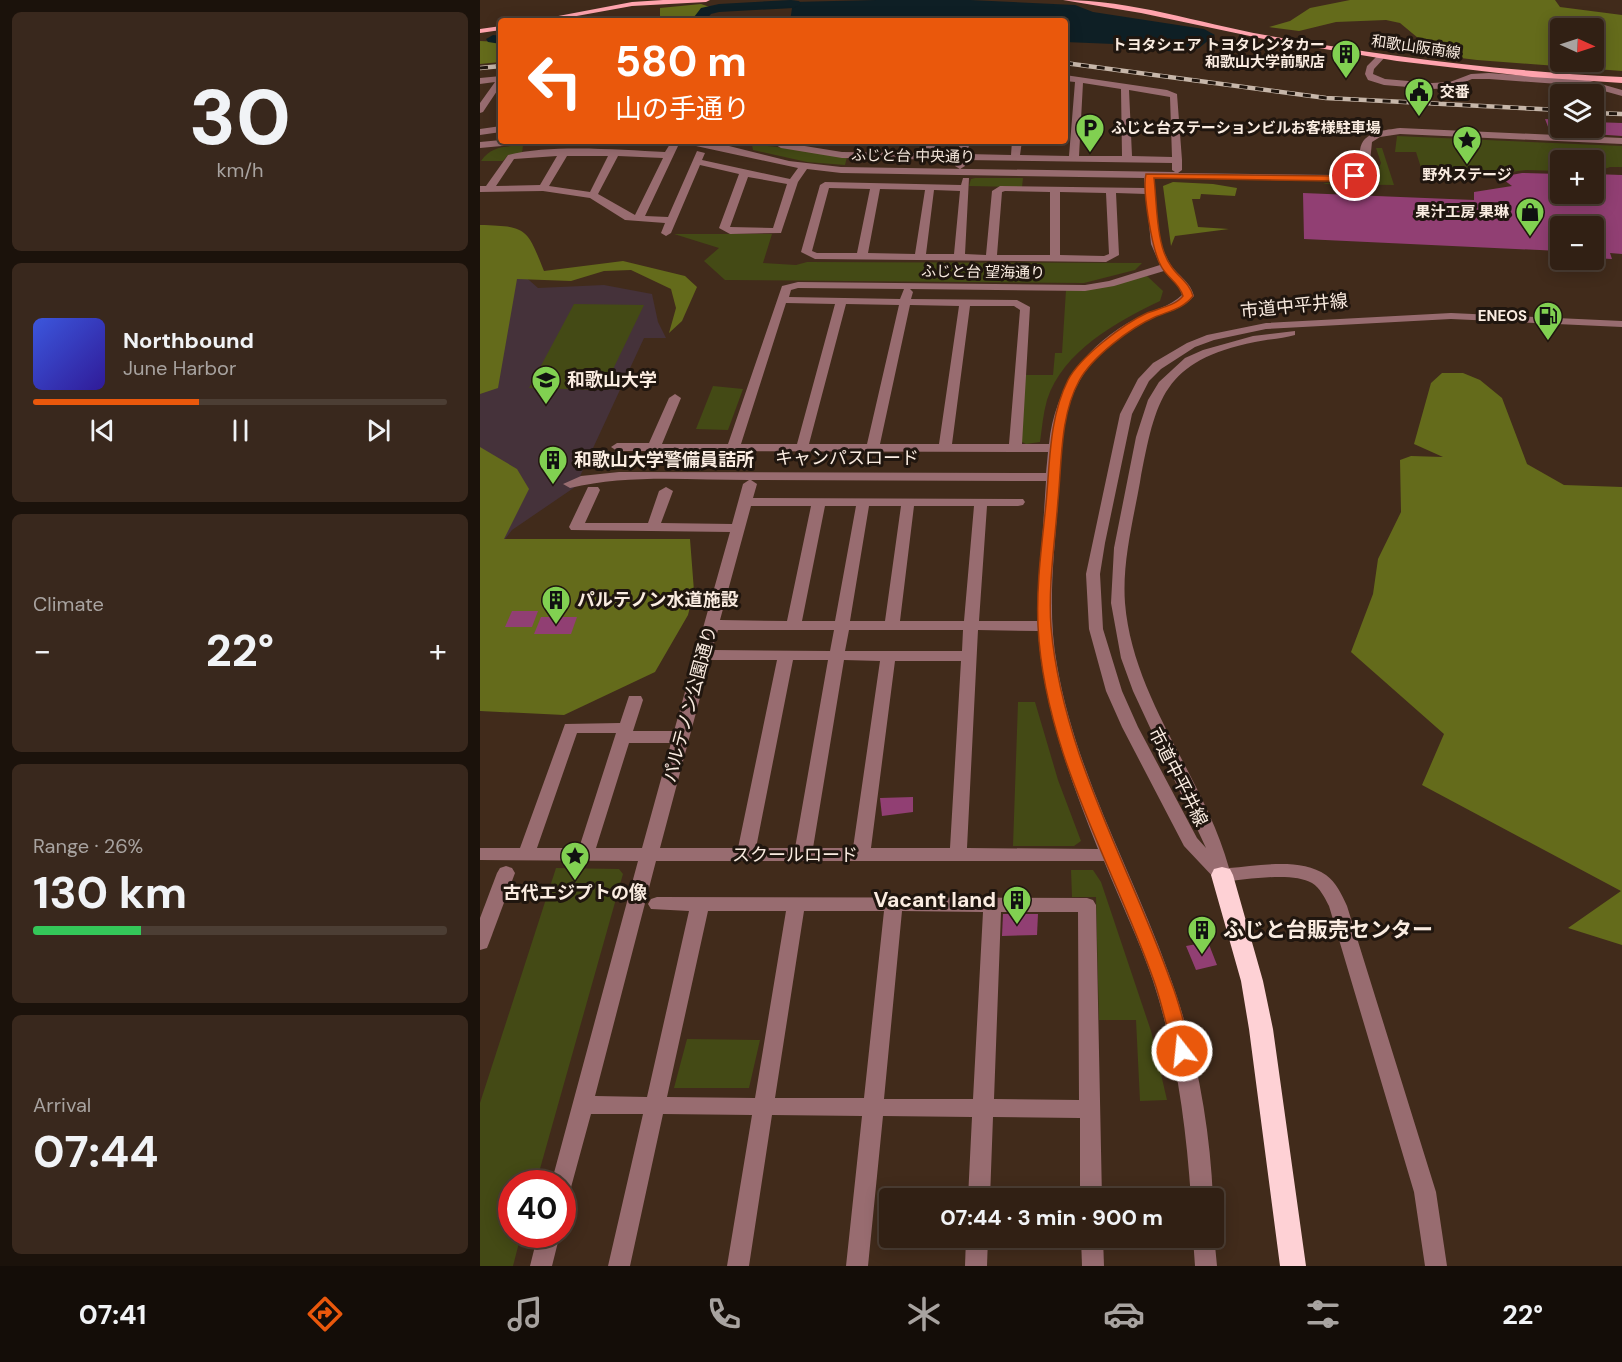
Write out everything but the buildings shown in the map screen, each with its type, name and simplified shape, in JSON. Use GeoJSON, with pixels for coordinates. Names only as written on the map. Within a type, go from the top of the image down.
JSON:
{"type":"FeatureCollection","features":[{"type":"Feature","properties":{"kind":"highway"},"geometry":{"type":"LineString","coordinates":[[1222,875],[1252,981],[1261,1029],[1293,1266]]}},
{"type":"Feature","properties":{"kind":"main road"},"geometry":{"type":"LineString","coordinates":[[553,18],[632,4],[706,0]]}},
{"type":"Feature","properties":{"kind":"main road","name":"和歌山阪南線"},"geometry":{"type":"LineString","coordinates":[[1067,0],[1122,7],[1268,38],[1382,56],[1529,75],[1622,80]]}},
{"type":"Feature","properties":{"kind":"main road"},"geometry":{"type":"LineString","coordinates":[[480,31],[498,28]]}},
{"type":"Feature","properties":{"kind":"street"},"geometry":{"type":"LineString","coordinates":[[1382,56],[1370,68],[1369,74],[1371,78],[1384,82],[1442,86],[1471,77],[1489,76],[1612,84],[1622,90]]}},
{"type":"Feature","properties":{"kind":"street"},"geometry":{"type":"LineString","coordinates":[[1068,78],[1125,86],[1174,96],[1178,176]]}},
{"type":"Feature","properties":{"kind":"street"},"geometry":{"type":"LineString","coordinates":[[480,81],[498,80]]}},
{"type":"Feature","properties":{"kind":"street"},"geometry":{"type":"LineString","coordinates":[[1074,159],[1079,80]]}},
{"type":"Feature","properties":{"kind":"street"},"geometry":{"type":"LineString","coordinates":[[1587,83],[1611,91],[1622,90]]}},
{"type":"Feature","properties":{"kind":"street"},"geometry":{"type":"LineString","coordinates":[[1125,86],[1126,160]]}},
{"type":"Feature","properties":{"kind":"street"},"geometry":{"type":"LineString","coordinates":[[480,110],[497,89]]}},
{"type":"Feature","properties":{"kind":"street"},"geometry":{"type":"LineString","coordinates":[[480,132],[498,129]]}},
{"type":"Feature","properties":{"kind":"street","name":"ふじと台 中央通り"},"geometry":{"type":"LineString","coordinates":[[699,144],[803,166],[842,170],[1336,178],[1355,176],[1364,172],[1367,164],[1364,149],[1366,142],[1373,136],[1400,131],[1622,141]]}},
{"type":"Feature","properties":{"kind":"street"},"geometry":{"type":"LineString","coordinates":[[638,219],[675,144]]}},
{"type":"Feature","properties":{"kind":"street"},"geometry":{"type":"LineString","coordinates":[[741,153],[747,144]]}},
{"type":"Feature","properties":{"kind":"street"},"geometry":{"type":"LineString","coordinates":[[781,144],[796,149],[827,153],[877,156],[1177,160]]}},
{"type":"Feature","properties":{"kind":"street"},"geometry":{"type":"LineString","coordinates":[[827,153],[831,144]]}},
{"type":"Feature","properties":{"kind":"street"},"geometry":{"type":"LineString","coordinates":[[877,156],[881,144]]}},
{"type":"Feature","properties":{"kind":"street"},"geometry":{"type":"LineString","coordinates":[[929,157],[931,144]]}},
{"type":"Feature","properties":{"kind":"street"},"geometry":{"type":"LineString","coordinates":[[959,258],[965,188],[961,157],[964,144]]}},
{"type":"Feature","properties":{"kind":"street"},"geometry":{"type":"LineString","coordinates":[[1015,158],[1017,144]]}},
{"type":"Feature","properties":{"kind":"street"},"geometry":{"type":"LineString","coordinates":[[480,155],[484,145]]}},
{"type":"Feature","properties":{"kind":"street"},"geometry":{"type":"LineString","coordinates":[[666,233],[701,151]]}},
{"type":"Feature","properties":{"kind":"street"},"geometry":{"type":"LineString","coordinates":[[485,189],[511,157],[615,152],[669,155]]}},
{"type":"Feature","properties":{"kind":"street"},"geometry":{"type":"LineString","coordinates":[[592,195],[615,152]]}},
{"type":"Feature","properties":{"kind":"street"},"geometry":{"type":"LineString","coordinates":[[543,188],[564,153]]}},
{"type":"Feature","properties":{"kind":"street"},"geometry":{"type":"LineString","coordinates":[[697,162],[793,182]]}},
{"type":"Feature","properties":{"kind":"street"},"geometry":{"type":"LineString","coordinates":[[744,173],[724,228],[729,231],[777,231],[793,182],[803,166]]}},
{"type":"Feature","properties":{"kind":"street"},"geometry":{"type":"LineString","coordinates":[[1149,176],[1157,247],[1166,267],[1185,285],[1188,296],[1182,303],[1149,316],[1103,346],[1074,379],[1064,403],[1056,448],[1044,626],[1049,665],[1062,724],[1080,782],[1163,982],[1182,1051],[1198,1140],[1201,1188]]}},
{"type":"Feature","properties":{"kind":"street"},"geometry":{"type":"LineString","coordinates":[[965,188],[876,186],[827,181],[806,252],[815,256],[1106,259],[1114,255],[1111,190]]}},
{"type":"Feature","properties":{"kind":"street"},"geometry":{"type":"LineString","coordinates":[[862,256],[876,186]]}},
{"type":"Feature","properties":{"kind":"street"},"geometry":{"type":"LineString","coordinates":[[920,257],[930,187]]}},
{"type":"Feature","properties":{"kind":"street"},"geometry":{"type":"LineString","coordinates":[[485,189],[543,188],[592,195],[621,215],[638,219],[671,220]]}},
{"type":"Feature","properties":{"kind":"street"},"geometry":{"type":"LineString","coordinates":[[991,258],[998,191],[1003,188],[1150,190]]}},
{"type":"Feature","properties":{"kind":"street"},"geometry":{"type":"LineString","coordinates":[[1055,189],[1055,259]]}},
{"type":"Feature","properties":{"kind":"street","name":"ふじと台 望海通り"},"geometry":{"type":"LineString","coordinates":[[782,300],[786,288],[798,285],[1085,288],[1110,284],[1166,267]]}},
{"type":"Feature","properties":{"kind":"street"},"geometry":{"type":"LineString","coordinates":[[873,448],[908,286]]}},
{"type":"Feature","properties":{"kind":"street"},"geometry":{"type":"LineString","coordinates":[[733,448],[782,300],[1017,303],[1026,309],[1015,448]]}},
{"type":"Feature","properties":{"kind":"street"},"geometry":{"type":"LineString","coordinates":[[802,448],[841,301]]}},
{"type":"Feature","properties":{"kind":"street"},"geometry":{"type":"LineString","coordinates":[[945,448],[964,303]]}},
{"type":"Feature","properties":{"kind":"street","name":"市道中平井線"},"geometry":{"type":"LineString","coordinates":[[1222,875],[1190,842],[1141,748],[1114,691],[1096,629],[1093,574],[1098,543],[1126,414],[1144,379],[1157,366],[1191,345],[1211,337],[1266,326],[1451,315],[1621,329]]}},
{"type":"Feature","properties":{"kind":"street","name":"市道中平井線"},"geometry":{"type":"LineString","coordinates":[[1222,875],[1213,841],[1164,740],[1129,658],[1121,629],[1118,577],[1121,548],[1142,437],[1154,400],[1174,372],[1189,361],[1229,344],[1305,332],[1459,324],[1621,329]]}},
{"type":"Feature","properties":{"kind":"street"},"geometry":{"type":"LineString","coordinates":[[654,447],[675,398]]}},
{"type":"Feature","properties":{"kind":"street"},"geometry":{"type":"LineString","coordinates":[[617,447],[1056,448]]}},
{"type":"Feature","properties":{"kind":"street","name":"キャンパスロード"},"geometry":{"type":"LineString","coordinates":[[570,484],[581,480],[619,476],[1053,477]]}},
{"type":"Feature","properties":{"kind":"street","name":"パルテノン公園通り"},"geometry":{"type":"LineString","coordinates":[[584,1105],[680,737],[750,484]]}},
{"type":"Feature","properties":{"kind":"street"},"geometry":{"type":"LineString","coordinates":[[593,490],[576,527],[738,528]]}},
{"type":"Feature","properties":{"kind":"street"},"geometry":{"type":"LineString","coordinates":[[653,528],[666,491]]}},
{"type":"Feature","properties":{"kind":"street"},"geometry":{"type":"LineString","coordinates":[[745,502],[1018,502]]}},
{"type":"Feature","properties":{"kind":"street"},"geometry":{"type":"LineString","coordinates":[[794,625],[819,502]]}},
{"type":"Feature","properties":{"kind":"street"},"geometry":{"type":"LineString","coordinates":[[803,855],[863,502]]}},
{"type":"Feature","properties":{"kind":"street"},"geometry":{"type":"LineString","coordinates":[[892,625],[908,502]]}},
{"type":"Feature","properties":{"kind":"street"},"geometry":{"type":"LineString","coordinates":[[958,855],[971,626],[981,502]]}},
{"type":"Feature","properties":{"kind":"street"},"geometry":{"type":"LineString","coordinates":[[712,625],[1044,626]]}},
{"type":"Feature","properties":{"kind":"street"},"geometry":{"type":"LineString","coordinates":[[703,655],[970,656]]}},
{"type":"Feature","properties":{"kind":"street"},"geometry":{"type":"LineString","coordinates":[[746,854],[786,655]]}},
{"type":"Feature","properties":{"kind":"street"},"geometry":{"type":"LineString","coordinates":[[861,855],[888,656]]}},
{"type":"Feature","properties":{"kind":"street"},"geometry":{"type":"LineString","coordinates":[[585,855],[635,700]]}},
{"type":"Feature","properties":{"kind":"street"},"geometry":{"type":"LineString","coordinates":[[526,854],[573,723],[625,732],[680,737]]}},
{"type":"Feature","properties":{"kind":"street","name":"スクールロード"},"geometry":{"type":"LineString","coordinates":[[480,854],[1110,855]]}},
{"type":"Feature","properties":{"kind":"street"},"geometry":{"type":"LineString","coordinates":[[480,943],[487,904],[506,873]]}},
{"type":"Feature","properties":{"kind":"street"},"geometry":{"type":"LineString","coordinates":[[1222,875],[1301,873],[1318,878],[1334,897],[1425,1192],[1436,1266]]}},
{"type":"Feature","properties":{"kind":"street"},"geometry":{"type":"LineString","coordinates":[[619,1266],[700,903]]}},
{"type":"Feature","properties":{"kind":"street"},"geometry":{"type":"LineString","coordinates":[[738,1266],[796,903]]}},
{"type":"Feature","properties":{"kind":"street"},"geometry":{"type":"LineString","coordinates":[[857,1266],[894,903]]}},
{"type":"Feature","properties":{"kind":"street"},"geometry":{"type":"LineString","coordinates":[[657,904],[1087,905],[1091,1188]]}},
{"type":"Feature","properties":{"kind":"street"},"geometry":{"type":"LineString","coordinates":[[979,1188],[992,904]]}},
{"type":"Feature","properties":{"kind":"street"},"geometry":{"type":"LineString","coordinates":[[566,1170],[584,1105],[1090,1108]]}},
{"type":"Feature","properties":{"kind":"street"},"geometry":{"type":"LineString","coordinates":[[541,1266],[546,1248]]}},
{"type":"Feature","properties":{"kind":"street"},"geometry":{"type":"LineString","coordinates":[[976,1266],[977,1248]]}},
{"type":"Feature","properties":{"kind":"street"},"geometry":{"type":"LineString","coordinates":[[1092,1248],[1093,1266]]}},
{"type":"Feature","properties":{"kind":"street"},"geometry":{"type":"LineString","coordinates":[[1205,1248],[1206,1266]]}},
{"type":"Feature","properties":{"kind":"shaded area"},"geometry":{"type":"Polygon","coordinates":[[[970,0],[1075,5],[1093,12],[1204,29],[1215,35],[1199,48],[1184,52],[1135,49],[1114,44],[1068,42],[1068,18],[790,18],[793,2],[970,0]]]}},
{"type":"Feature","properties":{"kind":"shaded area","name":"和歌山大学"},"geometry":{"type":"Polygon","coordinates":[[[480,237],[538,288],[604,285],[652,294],[658,322],[666,338],[644,338],[575,487],[512,530],[499,547],[480,546],[480,237]]]}},
{"type":"Feature","properties":{"kind":"green space"},"geometry":{"type":"Polygon","coordinates":[[[1350,0],[1555,0],[1560,7],[1622,15],[1622,71],[1604,70],[1604,18],[1550,18],[1550,66],[1412,52],[1430,48],[1400,23],[1386,20],[1336,22],[1299,31],[1269,27],[1290,21],[1310,8],[1350,0]]]}},
{"type":"Feature","properties":{"kind":"green space"},"geometry":{"type":"Polygon","coordinates":[[[701,4],[710,7],[705,18],[660,18],[660,8],[701,4]]]}},
{"type":"Feature","properties":{"kind":"green space"},"geometry":{"type":"Polygon","coordinates":[[[480,41],[498,42],[498,62],[480,64],[480,41]]]}},
{"type":"Feature","properties":{"kind":"green space"},"geometry":{"type":"Polygon","coordinates":[[[1397,136],[1622,146],[1622,167],[1604,169],[1604,150],[1550,150],[1550,171],[1526,170],[1460,179],[1449,171],[1423,174],[1416,152],[1395,152],[1397,136]]]}},
{"type":"Feature","properties":{"kind":"green space"},"geometry":{"type":"Polygon","coordinates":[[[523,145],[522,154],[508,155],[503,161],[481,161],[494,149],[523,145]]]}},
{"type":"Feature","properties":{"kind":"green space"},"geometry":{"type":"Polygon","coordinates":[[[752,145],[847,157],[845,165],[807,162],[753,150],[752,145]]]}},
{"type":"Feature","properties":{"kind":"green space"},"geometry":{"type":"Polygon","coordinates":[[[1376,148],[1382,148],[1394,185],[1323,184],[1355,181],[1371,176],[1381,163],[1376,148]]]}},
{"type":"Feature","properties":{"kind":"green space"},"geometry":{"type":"Polygon","coordinates":[[[1023,178],[1022,187],[969,186],[971,179],[1023,178]]]}},
{"type":"Feature","properties":{"kind":"green space"},"geometry":{"type":"Polygon","coordinates":[[[1173,182],[1237,188],[1235,196],[1201,194],[1200,199],[1192,199],[1198,227],[1229,229],[1175,236],[1171,246],[1163,186],[1173,182]]]}},
{"type":"Feature","properties":{"kind":"green space"},"geometry":{"type":"Polygon","coordinates":[[[480,225],[508,227],[524,233],[534,246],[544,271],[623,261],[685,276],[697,287],[682,321],[669,333],[676,308],[671,289],[631,270],[604,271],[571,281],[517,279],[498,388],[480,394],[480,225]]]}},
{"type":"Feature","properties":{"kind":"green space"},"geometry":{"type":"Polygon","coordinates":[[[674,234],[772,234],[763,263],[796,265],[807,262],[1142,263],[1135,270],[1084,283],[725,280],[704,261],[719,248],[674,234]]]}},
{"type":"Feature","properties":{"kind":"green space"},"geometry":{"type":"Polygon","coordinates":[[[1147,276],[1163,291],[1160,301],[1126,318],[1078,353],[1065,367],[1047,400],[1040,442],[1026,444],[1020,441],[1025,375],[1053,375],[1055,353],[1062,353],[1066,290],[1147,276]]]}},
{"type":"Feature","properties":{"kind":"green space"},"geometry":{"type":"Polygon","coordinates":[[[574,304],[644,305],[603,390],[529,388],[574,304]]]}},
{"type":"Feature","properties":{"kind":"green space"},"geometry":{"type":"Polygon","coordinates":[[[1442,373],[1463,373],[1480,380],[1502,398],[1527,464],[1564,485],[1622,487],[1622,945],[1568,928],[1621,891],[1422,785],[1444,734],[1351,652],[1373,594],[1378,559],[1401,512],[1400,460],[1411,456],[1443,457],[1414,444],[1431,383],[1442,373]]]}},
{"type":"Feature","properties":{"kind":"green space"},"geometry":{"type":"Polygon","coordinates":[[[713,386],[743,389],[728,430],[696,429],[713,386]]]}},
{"type":"Feature","properties":{"kind":"green space"},"geometry":{"type":"Polygon","coordinates":[[[480,447],[517,469],[529,489],[504,539],[690,539],[694,591],[688,615],[655,672],[564,715],[480,711],[480,447]]]}},
{"type":"Feature","properties":{"kind":"green space"},"geometry":{"type":"Polygon","coordinates":[[[1018,702],[1035,702],[1058,780],[1081,841],[1074,846],[1013,846],[1018,702]]]}},
{"type":"Feature","properties":{"kind":"green space"},"geometry":{"type":"Polygon","coordinates":[[[556,868],[619,869],[623,874],[540,1170],[498,1170],[498,1248],[518,1248],[513,1266],[480,1266],[480,1103],[556,868]]]}},
{"type":"Feature","properties":{"kind":"green space"},"geometry":{"type":"Polygon","coordinates":[[[1071,870],[1093,870],[1101,882],[1151,1031],[1167,1100],[1140,1101],[1136,1020],[1099,1020],[1096,897],[1072,897],[1071,870]]]}},
{"type":"Feature","properties":{"kind":"green space"},"geometry":{"type":"Polygon","coordinates":[[[687,1039],[760,1040],[749,1088],[674,1088],[687,1039]]]}},
{"type":"Feature","properties":{"kind":"waterway"},"geometry":{"type":"LineString","coordinates":[[700,18],[706,11],[719,8],[794,4]]}},
{"type":"Feature","properties":{"kind":"waterway"},"geometry":{"type":"LineString","coordinates":[[493,39],[498,40]]}},
{"type":"Feature","properties":{"kind":"railway"},"geometry":{"type":"LineString","coordinates":[[1068,63],[1326,98],[1550,109]]}},
{"type":"Feature","properties":{"kind":"railway"},"geometry":{"type":"LineString","coordinates":[[480,68],[498,66]]}},
{"type":"Feature","properties":{"kind":"railway"},"geometry":{"type":"LineString","coordinates":[[1604,113],[1622,114]]}},
{"type":"Feature","properties":{"kind":"place","name":"トヨタシェア トヨタレンタカー 和歌山大学前駅店"},"geometry":{"type":"Point","coordinates":[1346,80]}},
{"type":"Feature","properties":{"kind":"place","name":"交番"},"geometry":{"type":"Point","coordinates":[1419,118]}},
{"type":"Feature","properties":{"kind":"place","name":"ふじと台ステーションビルお客様駐車場"},"geometry":{"type":"Point","coordinates":[1090,154]}},
{"type":"Feature","properties":{"kind":"place","name":"野外ステージ"},"geometry":{"type":"Point","coordinates":[1467,166]}},
{"type":"Feature","properties":{"kind":"place","name":"果汁工房 果琳"},"geometry":{"type":"Point","coordinates":[1530,238]}},
{"type":"Feature","properties":{"kind":"place","name":"ENEOS"},"geometry":{"type":"Point","coordinates":[1548,342]}},
{"type":"Feature","properties":{"kind":"place","name":"和歌山大学"},"geometry":{"type":"Point","coordinates":[546,406]}},
{"type":"Feature","properties":{"kind":"place","name":"和歌山大学警備員詰所"},"geometry":{"type":"Point","coordinates":[553,486]}},
{"type":"Feature","properties":{"kind":"place","name":"パルテノン水道施設"},"geometry":{"type":"Point","coordinates":[556,626]}},
{"type":"Feature","properties":{"kind":"place","name":"古代エジプトの像"},"geometry":{"type":"Point","coordinates":[575,882]}},
{"type":"Feature","properties":{"kind":"place","name":"Vacant land"},"geometry":{"type":"Point","coordinates":[1017,926]}},
{"type":"Feature","properties":{"kind":"place","name":"ふじと台販売センター"},"geometry":{"type":"Point","coordinates":[1202,956]}},
{"type":"Feature","properties":{"kind":"route"},"geometry":{"type":"LineString","coordinates":[[1182,1051],[1163,982],[1080,782],[1062,724],[1049,665],[1044,626],[1045,583],[1059,422],[1074,379],[1103,346],[1149,316],[1182,303],[1188,296],[1185,285],[1161,260],[1157,247],[1149,176],[1336,178],[1355,176]]}}]}
